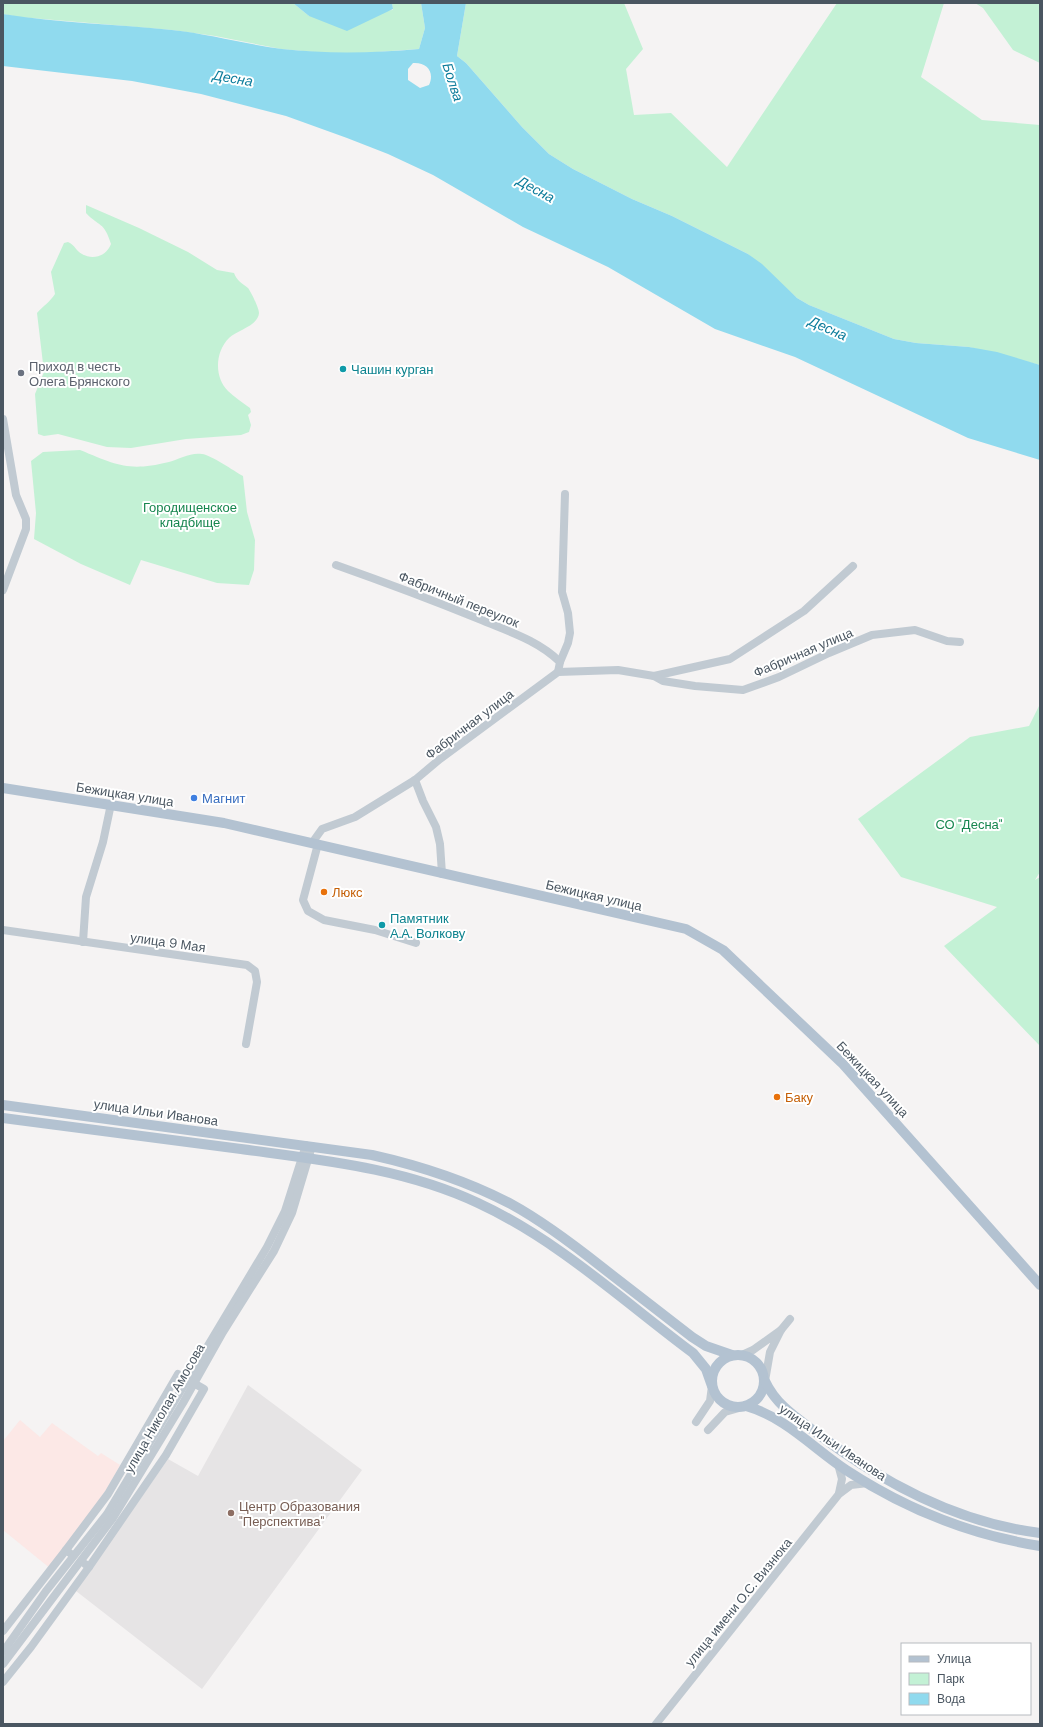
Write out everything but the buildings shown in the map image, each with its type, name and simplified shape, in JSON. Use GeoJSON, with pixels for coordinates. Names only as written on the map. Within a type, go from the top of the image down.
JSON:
{"type":"FeatureCollection","features":[{"type":"Feature","properties":{"kind":"main road","name":"Бежицкая улица"},"geometry":{"type":"LineString","coordinates":[[3,788],[224,823],[686,929],[723,950],[842,1063],[1040,1285]]}},
{"type":"Feature","properties":{"kind":"main road","name":"улица Ильи Иванова"},"geometry":{"type":"LineString","coordinates":[[3,1105],[309,1146],[413,1164],[449,1176],[512,1204],[579,1249],[692,1337],[706,1346],[737,1355]]}},
{"type":"Feature","properties":{"kind":"main road","name":"улица Ильи Иванова"},"geometry":{"type":"LineString","coordinates":[[3,1118],[370,1168],[445,1188],[511,1219],[530,1230],[578,1264],[693,1353],[706,1369],[712,1386]]}},
{"type":"Feature","properties":{"kind":"main road"},"geometry":{"type":"LineString","coordinates":[[737,1355],[756,1361],[765,1381],[760,1396],[746,1406],[738,1407],[725,1403],[716,1394],[712,1386],[714,1370],[718,1363],[737,1355]]}},
{"type":"Feature","properties":{"kind":"main road","name":"улица Ильи Иванова"},"geometry":{"type":"LineString","coordinates":[[765,1381],[777,1402],[852,1460],[878,1476],[932,1502],[964,1514],[1000,1525],[1040,1533]]}},
{"type":"Feature","properties":{"kind":"main road","name":"улица Ильи Иванова"},"geometry":{"type":"LineString","coordinates":[[746,1406],[771,1416],[838,1464],[899,1500],[961,1527],[995,1537],[1040,1546]]}},
{"type":"Feature","properties":{"kind":"street"},"geometry":{"type":"LineString","coordinates":[[3,419],[16,495],[26,519],[26,529],[3,590]]}},
{"type":"Feature","properties":{"kind":"street"},"geometry":{"type":"LineString","coordinates":[[558,672],[560,662],[568,644],[570,633],[568,613],[562,592],[565,494]]}},
{"type":"Feature","properties":{"kind":"street","name":"Фабричный переулок"},"geometry":{"type":"LineString","coordinates":[[336,565],[422,596],[526,639],[550,652],[560,662]]}},
{"type":"Feature","properties":{"kind":"street","name":"Фабричная улица"},"geometry":{"type":"LineString","coordinates":[[654,676],[730,658],[804,611],[853,566]]}},
{"type":"Feature","properties":{"kind":"street","name":"Фабричная улица"},"geometry":{"type":"LineString","coordinates":[[315,843],[322,829],[355,817],[415,780],[440,759],[558,672],[618,670],[654,676],[662,681],[695,686],[743,690],[779,677],[829,653],[872,635],[915,630],[947,641],[960,642]]}},
{"type":"Feature","properties":{"kind":"street"},"geometry":{"type":"LineString","coordinates":[[415,780],[423,801],[436,827],[440,844],[442,874]]}},
{"type":"Feature","properties":{"kind":"street"},"geometry":{"type":"LineString","coordinates":[[83,942],[86,897],[103,842],[111,804]]}},
{"type":"Feature","properties":{"kind":"street"},"geometry":{"type":"LineString","coordinates":[[315,843],[303,900],[308,912],[324,920],[375,930],[416,943]]}},
{"type":"Feature","properties":{"kind":"street","name":"улица 9 Мая"},"geometry":{"type":"LineString","coordinates":[[3,930],[247,965],[255,971],[257,982],[246,1044]]}},
{"type":"Feature","properties":{"kind":"street","name":"улица Николая Амосова"},"geometry":{"type":"LineString","coordinates":[[3,1652],[46,1591],[78,1559],[113,1518],[277,1229],[309,1146]]}},
{"type":"Feature","properties":{"kind":"street"},"geometry":{"type":"LineString","coordinates":[[765,1381],[770,1352],[781,1330],[790,1319]]}},
{"type":"Feature","properties":{"kind":"street"},"geometry":{"type":"LineString","coordinates":[[737,1355],[753,1350],[781,1330]]}},
{"type":"Feature","properties":{"kind":"street"},"geometry":{"type":"LineString","coordinates":[[3,1631],[108,1494],[178,1374],[204,1389],[166,1454],[89,1567],[31,1647],[3,1682]]}},
{"type":"Feature","properties":{"kind":"street"},"geometry":{"type":"LineString","coordinates":[[696,1422],[710,1401],[712,1386]]}},
{"type":"Feature","properties":{"kind":"street"},"geometry":{"type":"LineString","coordinates":[[708,1430],[725,1412],[746,1406]]}},
{"type":"Feature","properties":{"kind":"street"},"geometry":{"type":"LineString","coordinates":[[838,1464],[842,1479],[839,1494]]}},
{"type":"Feature","properties":{"kind":"street"},"geometry":{"type":"LineString","coordinates":[[839,1494],[851,1485],[868,1483]]}},
{"type":"Feature","properties":{"kind":"street","name":"улица имени О.С. Визнюка"},"geometry":{"type":"LineString","coordinates":[[656,1724],[839,1494]]}},
{"type":"Feature","properties":{"kind":"street"},"geometry":{"type":"LineString","coordinates":[[66,1550],[89,1567]]}},
{"type":"Feature","properties":{"kind":"street","name":"улица Николая Амосова"},"geometry":{"type":"LineString","coordinates":[[3,1664],[78,1559]]}},
{"type":"Feature","properties":{"kind":"shaded area","name":"Центр Образования \"Перспектива\""},"geometry":{"type":"Polygon","coordinates":[[[248,1385],[362,1470],[202,1689],[76,1591],[168,1459],[198,1476],[248,1385]]]}},
{"type":"Feature","properties":{"kind":"shaded area"},"geometry":{"type":"Polygon","coordinates":[[[20,1420],[40,1437],[52,1423],[98,1456],[101,1453],[120,1465],[108,1487],[51,1569],[3,1530],[3,1440],[20,1420]]]}},
{"type":"Feature","properties":{"kind":"green space"},"geometry":{"type":"Polygon","coordinates":[[[3,3],[293,3],[309,16],[393,10],[392,3],[421,3],[425,28],[419,49],[364,53],[325,53],[281,49],[215,36],[172,30],[19,17],[3,14],[3,3]]]}},
{"type":"Feature","properties":{"kind":"green space"},"geometry":{"type":"Polygon","coordinates":[[[466,3],[624,3],[643,49],[626,69],[634,115],[671,113],[727,167],[837,3],[944,3],[921,77],[982,120],[1040,125],[1040,365],[969,347],[916,343],[894,339],[809,305],[797,298],[748,254],[672,216],[632,199],[573,169],[549,154],[522,127],[466,63],[457,56],[466,3]]]}},
{"type":"Feature","properties":{"kind":"green space"},"geometry":{"type":"Polygon","coordinates":[[[975,3],[1040,3],[1040,63],[1013,50],[983,8],[975,3]]]}},
{"type":"Feature","properties":{"kind":"green space"},"geometry":{"type":"Polygon","coordinates":[[[86,205],[139,228],[188,252],[217,270],[234,273],[238,280],[248,288],[258,308],[258,317],[251,325],[233,335],[224,344],[219,357],[218,372],[223,385],[228,391],[250,408],[251,412],[248,415],[251,425],[249,432],[241,435],[186,439],[131,448],[107,447],[58,434],[44,436],[38,434],[35,394],[44,372],[37,313],[55,294],[51,272],[64,243],[68,242],[80,253],[91,257],[100,256],[109,248],[111,244],[106,231],[86,213],[86,205]]]}},
{"type":"Feature","properties":{"kind":"green space","name":"Городищенское кладбище"},"geometry":{"type":"Polygon","coordinates":[[[80,450],[104,460],[133,467],[155,465],[189,455],[202,454],[217,460],[243,476],[247,512],[255,540],[254,570],[249,585],[217,583],[141,560],[130,585],[81,564],[34,539],[36,513],[31,461],[43,452],[80,450]]]}},
{"type":"Feature","properties":{"kind":"green space","name":"СО \"Десна\""},"geometry":{"type":"Polygon","coordinates":[[[1040,704],[1040,872],[1035,880],[1040,877],[1040,1046],[944,946],[997,907],[901,877],[858,819],[970,737],[1029,726],[1040,704]]]}},
{"type":"Feature","properties":{"kind":"water"},"geometry":{"type":"Polygon","coordinates":[[[293,3],[392,3],[393,9],[347,31],[309,16],[293,3]]]}},
{"type":"Feature","properties":{"kind":"water"},"geometry":{"type":"Polygon","coordinates":[[[421,3],[466,3],[457,56],[466,63],[522,127],[549,154],[573,169],[632,199],[672,216],[748,254],[762,264],[797,298],[809,305],[894,339],[916,343],[969,347],[997,352],[1040,365],[1040,460],[968,438],[795,357],[715,329],[608,267],[523,227],[433,175],[388,154],[347,138],[286,116],[201,94],[132,81],[3,66],[3,14],[172,30],[299,51],[368,52],[419,49],[425,28],[421,3]],[[413,63],[408,69],[408,80],[420,88],[429,85],[431,76],[426,66],[413,63]]]}},
{"type":"Feature","properties":{"kind":"place","name":"Чашин курган"},"geometry":{"type":"Point","coordinates":[343,369]}},
{"type":"Feature","properties":{"kind":"place","name":"Приход в честь Олега Брянского"},"geometry":{"type":"Point","coordinates":[21,373]}},
{"type":"Feature","properties":{"kind":"place","name":"Магнит"},"geometry":{"type":"Point","coordinates":[194,798]}},
{"type":"Feature","properties":{"kind":"place","name":"Люкс"},"geometry":{"type":"Point","coordinates":[324,892]}},
{"type":"Feature","properties":{"kind":"place","name":"Памятник А.А. Волкову"},"geometry":{"type":"Point","coordinates":[382,925]}},
{"type":"Feature","properties":{"kind":"place","name":"Баку"},"geometry":{"type":"Point","coordinates":[777,1097]}},
{"type":"Feature","properties":{"kind":"place","name":"Центр Образования \"Перспектива\""},"geometry":{"type":"Point","coordinates":[231,1513]}},
{"type":"Feature","properties":{"kind":"water label","name":"Десна"},"geometry":{"type":"Point","coordinates":[233,78]}},
{"type":"Feature","properties":{"kind":"water label","name":"Болва"},"geometry":{"type":"Point","coordinates":[453,82]}},
{"type":"Feature","properties":{"kind":"water label","name":"Десна"},"geometry":{"type":"Point","coordinates":[536,189]}},
{"type":"Feature","properties":{"kind":"water label","name":"Десна"},"geometry":{"type":"Point","coordinates":[828,328]}}]}
